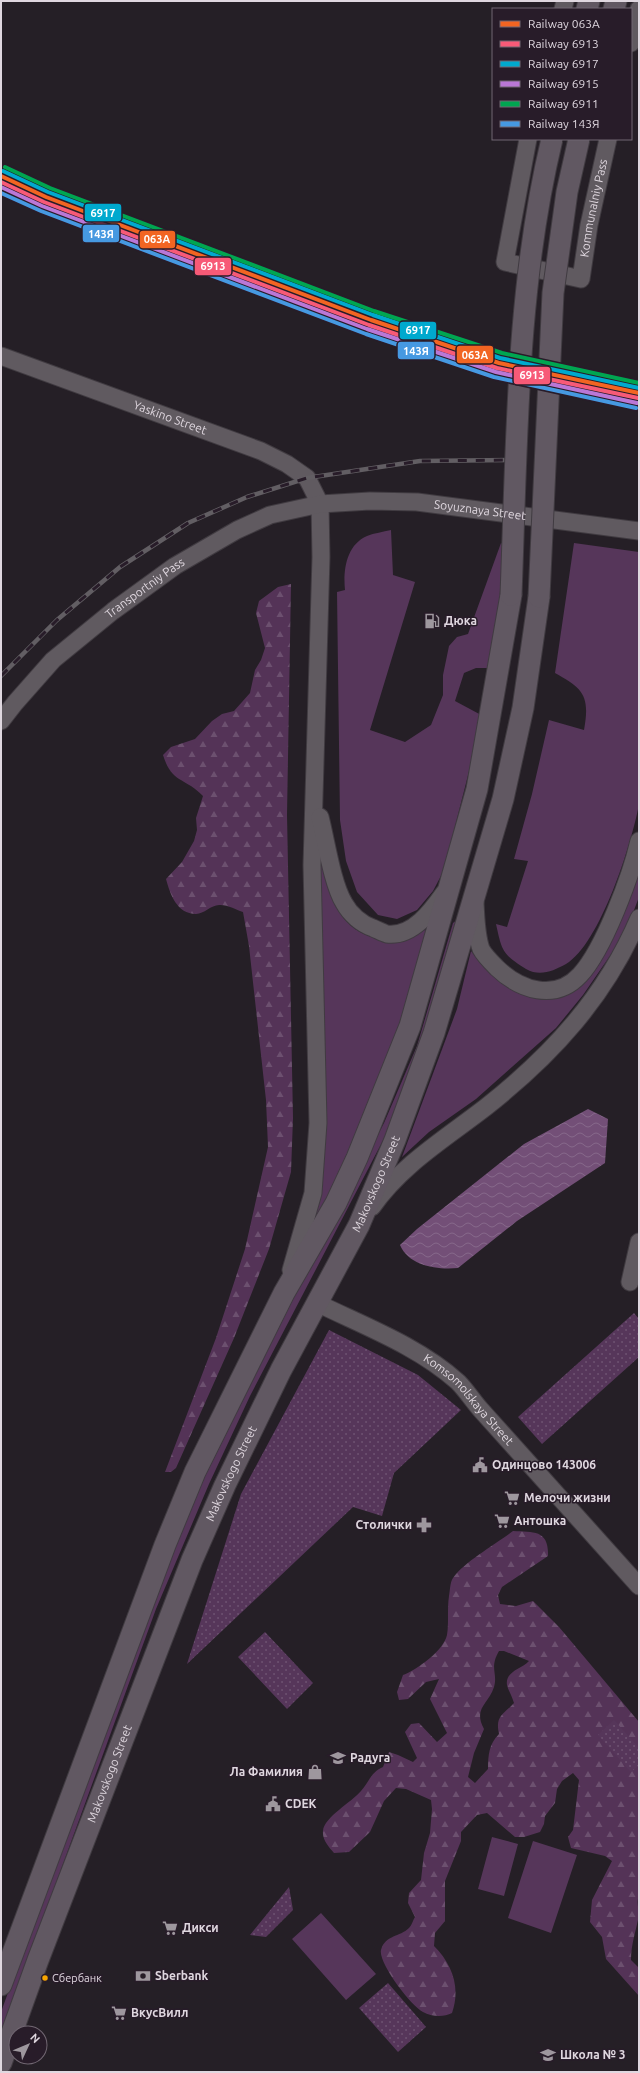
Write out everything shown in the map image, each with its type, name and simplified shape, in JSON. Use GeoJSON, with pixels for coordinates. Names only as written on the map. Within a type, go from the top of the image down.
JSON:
{"type":"FeatureCollection","features":[{"type":"Feature","properties":{"kind":"main road"},"geometry":{"type":"LineString","coordinates":[[1,1985],[165,1545],[195,1472],[284,1293],[336,1203],[384,1093],[410,1026],[453,881],[477,789],[511,595],[520,360],[525,299],[540,186],[552,140]]}},
{"type":"Feature","properties":{"kind":"main road","name":"Makovskogo Street"},"geometry":{"type":"LineString","coordinates":[[1,2063],[38,1960],[192,1560],[225,1485],[281,1370],[359,1225],[395,1140],[434,1033],[503,799],[523,708],[539,597],[553,293],[567,192],[579,140]]}},
{"type":"Feature","properties":{"kind":"street"},"geometry":{"type":"LineString","coordinates":[[632,39],[639,9]]}},
{"type":"Feature","properties":{"kind":"street","name":"Kommunalniy Pass"},"geometry":{"type":"LineString","coordinates":[[528,140],[505,262],[581,279],[589,225],[608,140]]}},
{"type":"Feature","properties":{"kind":"street","name":"Yaskino Street"},"geometry":{"type":"LineString","coordinates":[[1,356],[261,451],[287,464],[307,478],[320,504]]}},
{"type":"Feature","properties":{"kind":"street","name":"Soyuznaya Street"},"geometry":{"type":"LineString","coordinates":[[320,504],[370,501],[417,502],[639,530]]}},
{"type":"Feature","properties":{"kind":"street"},"geometry":{"type":"LineString","coordinates":[[284,1293],[306,1223],[313,1193],[318,1123],[312,865],[321,557],[320,504]]}},
{"type":"Feature","properties":{"kind":"street","name":"Transportniy Pass"},"geometry":{"type":"LineString","coordinates":[[1,721],[19,698],[53,660],[113,611],[165,573],[237,530],[254,522],[270,515],[320,504]]}},
{"type":"Feature","properties":{"kind":"street"},"geometry":{"type":"LineString","coordinates":[[315,800],[334,876],[343,902],[354,916],[369,927],[388,934],[401,932],[416,925],[432,910],[453,881]]}},
{"type":"Feature","properties":{"kind":"street"},"geometry":{"type":"LineString","coordinates":[[475,892],[476,926],[481,949],[493,964],[515,983],[542,991],[557,989],[569,984],[580,975],[590,961],[615,911],[639,841]]}},
{"type":"Feature","properties":{"kind":"street"},"geometry":{"type":"LineString","coordinates":[[359,1225],[380,1195],[398,1177],[518,1080],[551,1049],[575,1023],[594,999],[614,968],[639,918]]}},
{"type":"Feature","properties":{"kind":"street"},"geometry":{"type":"LineString","coordinates":[[630,1282],[639,1242]]}},
{"type":"Feature","properties":{"kind":"street","name":"Komsomolskaya Street"},"geometry":{"type":"LineString","coordinates":[[317,1303],[364,1325],[441,1368],[459,1383],[481,1410],[639,1586]]}},
{"type":"Feature","properties":{"kind":"shaded area"},"geometry":{"type":"Polygon","coordinates":[[[391,530],[393,575],[415,582],[370,730],[405,742],[431,725],[443,695],[443,675],[449,646],[457,637],[468,634],[501,543],[505,546],[503,600],[492,668],[476,668],[464,673],[455,701],[483,716],[444,870],[433,891],[417,910],[397,919],[378,915],[357,892],[346,861],[340,820],[337,592],[345,590],[347,559],[354,546],[367,536],[391,530]]]}},
{"type":"Feature","properties":{"kind":"shaded area"},"geometry":{"type":"Polygon","coordinates":[[[574,543],[639,552],[639,804],[629,843],[613,891],[591,936],[579,953],[566,964],[551,971],[536,973],[526,969],[504,951],[496,924],[507,927],[528,861],[514,859],[532,794],[549,720],[584,730],[586,709],[583,695],[573,684],[555,673],[574,543]]]}},
{"type":"Feature","properties":{"kind":"shaded area"},"geometry":{"type":"Polygon","coordinates":[[[320,856],[338,908],[346,921],[355,929],[365,935],[387,939],[410,936],[431,927],[403,1027],[364,1123],[308,1242],[326,1122],[320,856]]]}},
{"type":"Feature","properties":{"kind":"shaded area"},"geometry":{"type":"Polygon","coordinates":[[[639,867],[639,897],[625,934],[583,995],[556,1028],[476,1099],[429,1132],[402,1157],[457,1009],[471,951],[488,971],[511,987],[578,985],[639,867]]]}},
{"type":"Feature","properties":{"kind":"shaded area"},"geometry":{"type":"Polygon","coordinates":[[[458,919],[462,923],[391,1125],[250,1396],[209,1484],[156,1609],[1,2034],[1,2012],[148,1608],[202,1480],[244,1393],[384,1123],[417,1046],[453,923],[458,919]]]}},
{"type":"Feature","properties":{"kind":"shaded area"},"geometry":{"type":"Polygon","coordinates":[[[634,1313],[639,1319],[639,1357],[542,1444],[518,1417],[634,1313]]]}},
{"type":"Feature","properties":{"kind":"shaded area"},"geometry":{"type":"Polygon","coordinates":[[[329,1330],[418,1375],[461,1410],[394,1473],[382,1516],[353,1507],[187,1664],[241,1494],[329,1330]]]}},
{"type":"Feature","properties":{"kind":"shaded area"},"geometry":{"type":"Polygon","coordinates":[[[265,1632],[313,1683],[287,1709],[238,1657],[265,1632]]]}},
{"type":"Feature","properties":{"kind":"shaded area"},"geometry":{"type":"Polygon","coordinates":[[[614,1720],[639,1748],[639,1765],[631,1772],[598,1735],[614,1720]]]}},
{"type":"Feature","properties":{"kind":"shaded area"},"geometry":{"type":"Polygon","coordinates":[[[492,1837],[518,1844],[504,1896],[478,1889],[492,1837]]]}},
{"type":"Feature","properties":{"kind":"shaded area"},"geometry":{"type":"Polygon","coordinates":[[[533,1841],[577,1855],[551,1933],[508,1918],[533,1841]]]}},
{"type":"Feature","properties":{"kind":"shaded area"},"geometry":{"type":"Polygon","coordinates":[[[289,1887],[293,1910],[266,1937],[250,1935],[289,1887]]]}},
{"type":"Feature","properties":{"kind":"shaded area"},"geometry":{"type":"Polygon","coordinates":[[[321,1913],[376,1974],[346,2000],[292,1939],[321,1913]]]}},
{"type":"Feature","properties":{"kind":"shaded area"},"geometry":{"type":"Polygon","coordinates":[[[388,1983],[426,2027],[398,2052],[359,2008],[388,1983]]]}},
{"type":"Feature","properties":{"kind":"green space"},"geometry":{"type":"Polygon","coordinates":[[[291,584],[287,815],[293,1118],[291,1172],[269,1249],[234,1338],[176,1468],[171,1472],[165,1472],[216,1338],[245,1249],[268,1147],[266,1100],[249,946],[243,912],[228,906],[216,905],[199,914],[189,913],[179,907],[172,897],[166,879],[182,862],[194,841],[197,830],[196,818],[203,796],[175,776],[163,755],[171,747],[195,739],[212,721],[222,714],[234,711],[250,693],[255,670],[261,660],[265,648],[256,613],[259,601],[278,587],[291,584]]]}},
{"type":"Feature","properties":{"kind":"green space"},"geometry":{"type":"Polygon","coordinates":[[[513,1531],[534,1532],[539,1534],[546,1541],[548,1556],[502,1587],[498,1595],[500,1604],[516,1606],[533,1601],[559,1627],[639,1722],[639,1915],[631,1960],[639,1968],[639,1996],[606,1959],[602,1937],[590,1922],[592,1900],[612,1861],[605,1856],[571,1848],[568,1837],[573,1830],[579,1780],[573,1773],[562,1781],[557,1789],[555,1803],[545,1816],[544,1824],[540,1832],[524,1837],[515,1837],[487,1813],[477,1815],[461,1832],[461,1841],[445,1881],[445,1921],[435,1933],[434,1946],[446,1960],[453,1976],[456,1994],[455,2003],[452,2013],[442,2016],[434,2016],[423,2012],[411,2002],[396,1984],[381,1956],[383,1945],[389,1939],[409,1928],[415,1917],[408,1903],[409,1893],[421,1880],[424,1853],[430,1833],[432,1809],[431,1800],[406,1789],[396,1788],[384,1801],[370,1832],[349,1852],[334,1853],[325,1840],[323,1831],[328,1820],[357,1795],[364,1788],[373,1774],[383,1767],[389,1752],[413,1762],[417,1758],[405,1732],[411,1724],[419,1723],[437,1742],[447,1733],[430,1699],[439,1679],[426,1682],[408,1699],[399,1700],[397,1692],[403,1675],[429,1659],[445,1641],[448,1630],[449,1596],[453,1578],[472,1560],[513,1531]],[[499,1651],[496,1657],[494,1666],[494,1687],[481,1711],[481,1722],[484,1729],[474,1753],[468,1777],[475,1783],[488,1769],[490,1750],[493,1742],[499,1734],[499,1719],[514,1703],[507,1685],[507,1680],[511,1673],[529,1661],[504,1651],[499,1651]]]}},
{"type":"Feature","properties":{"kind":"water"},"geometry":{"type":"Polygon","coordinates":[[[588,1109],[608,1119],[605,1163],[517,1221],[458,1268],[441,1268],[424,1265],[410,1258],[404,1252],[400,1245],[417,1229],[524,1144],[588,1109]]]}},
{"type":"Feature","properties":{"kind":"railway"},"geometry":{"type":"LineString","coordinates":[[1,676],[57,620],[120,567],[188,523],[247,497],[307,478],[420,461],[513,460]]}},
{"type":"Feature","properties":{"kind":"rail line","name":"6911"},"geometry":{"type":"LineString","coordinates":[[5,167],[50,188],[374,311],[502,353],[639,383]]}},
{"type":"Feature","properties":{"kind":"rail line","name":"6917"},"geometry":{"type":"LineString","coordinates":[[3,171],[48,192],[373,315],[500,358],[639,388]]}},
{"type":"Feature","properties":{"kind":"rail line","name":"063А"},"geometry":{"type":"LineString","coordinates":[[1,176],[46,197],[371,320],[499,363],[639,393]]}},
{"type":"Feature","properties":{"kind":"rail line","name":"6913"},"geometry":{"type":"LineString","coordinates":[[1,182],[44,202],[369,325],[497,368],[638,398]]}},
{"type":"Feature","properties":{"kind":"rail line","name":"6915"},"geometry":{"type":"LineString","coordinates":[[1,187],[42,206],[367,329],[496,372],[637,403]]}},
{"type":"Feature","properties":{"kind":"rail line","name":"143Я"},"geometry":{"type":"LineString","coordinates":[[1,193],[41,211],[366,334],[494,377],[636,408]]}},
{"type":"Feature","properties":{"kind":"place","name":"Дюка"},"geometry":{"type":"Point","coordinates":[432,621]}},
{"type":"Feature","properties":{"kind":"place","name":"Одинцово 143006"},"geometry":{"type":"Point","coordinates":[480,1465]}},
{"type":"Feature","properties":{"kind":"place","name":"Мелочи жизни"},"geometry":{"type":"Point","coordinates":[512,1498]}},
{"type":"Feature","properties":{"kind":"place","name":"Антошка"},"geometry":{"type":"Point","coordinates":[502,1521]}},
{"type":"Feature","properties":{"kind":"place","name":"Столички"},"geometry":{"type":"Point","coordinates":[424,1525]}},
{"type":"Feature","properties":{"kind":"place","name":"Радуга"},"geometry":{"type":"Point","coordinates":[338,1758]}},
{"type":"Feature","properties":{"kind":"place","name":"Ла Фамилия"},"geometry":{"type":"Point","coordinates":[315,1772]}},
{"type":"Feature","properties":{"kind":"place","name":"CDEK"},"geometry":{"type":"Point","coordinates":[273,1804]}},
{"type":"Feature","properties":{"kind":"place","name":"Дикси"},"geometry":{"type":"Point","coordinates":[170,1928]}},
{"type":"Feature","properties":{"kind":"place","name":"Sberbank"},"geometry":{"type":"Point","coordinates":[143,1976]}},
{"type":"Feature","properties":{"kind":"place","name":"Сбербанк"},"geometry":{"type":"Point","coordinates":[45,1978]}},
{"type":"Feature","properties":{"kind":"place","name":"ВкусВилл"},"geometry":{"type":"Point","coordinates":[119,2013]}},
{"type":"Feature","properties":{"kind":"place","name":"Школа № 3"},"geometry":{"type":"Point","coordinates":[548,2055]}}]}
